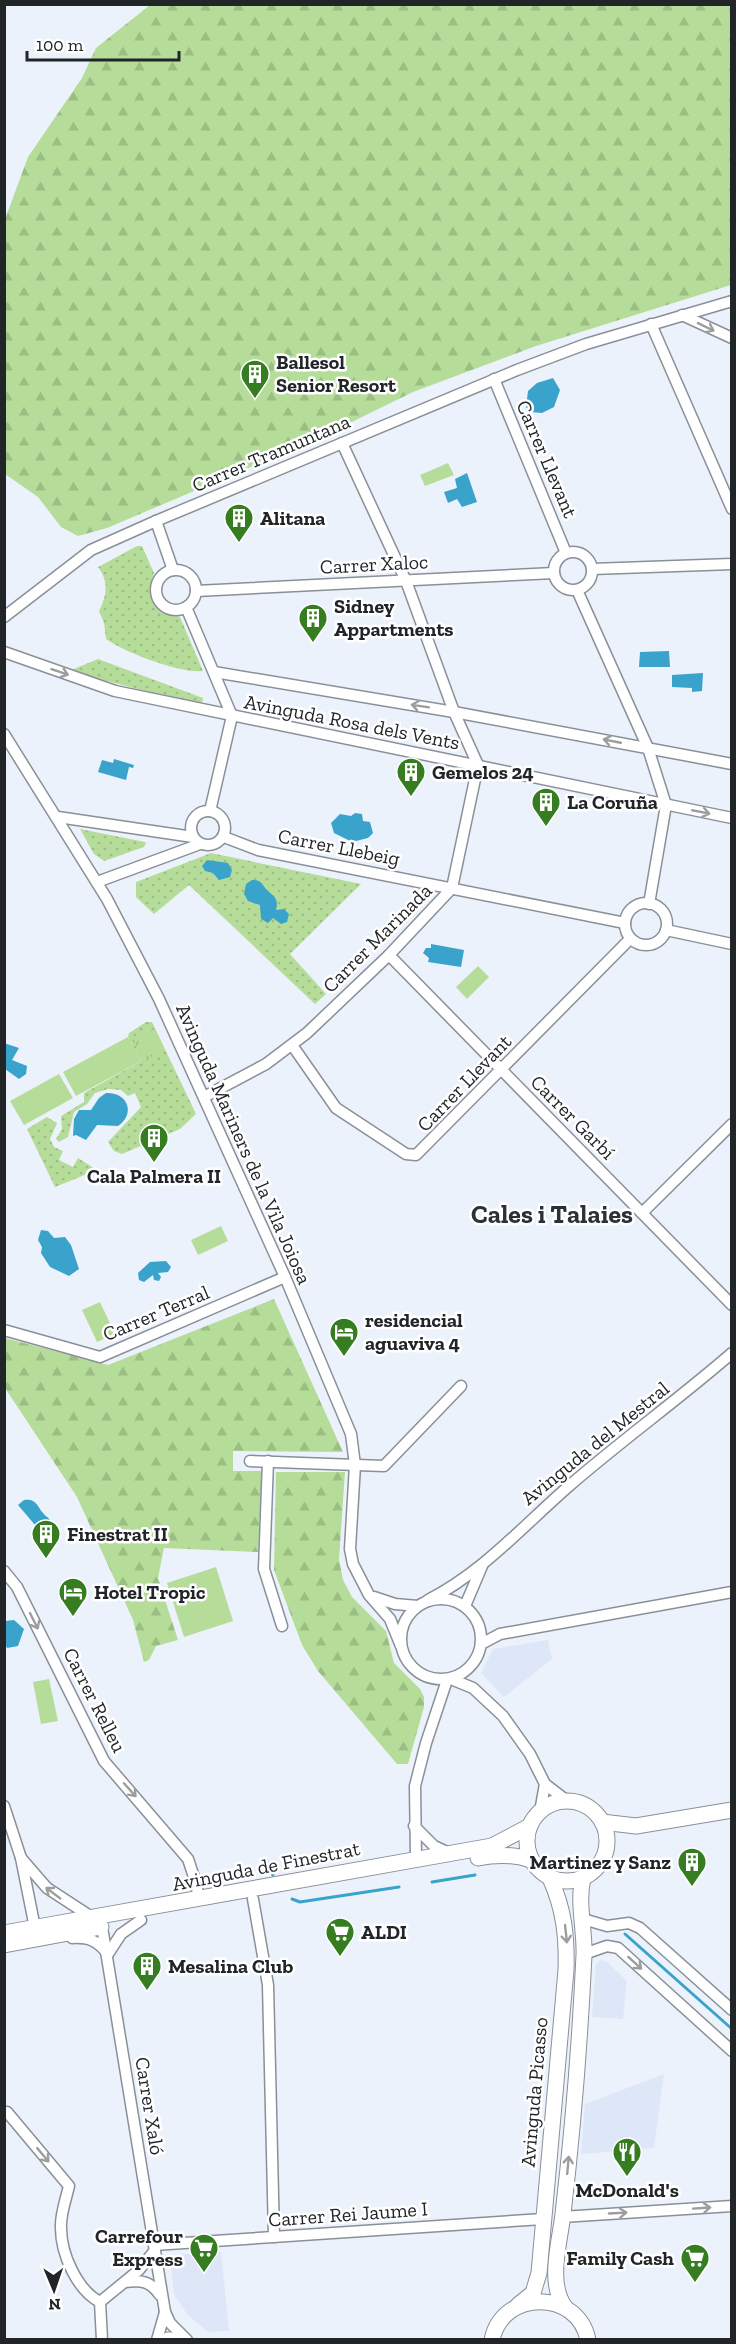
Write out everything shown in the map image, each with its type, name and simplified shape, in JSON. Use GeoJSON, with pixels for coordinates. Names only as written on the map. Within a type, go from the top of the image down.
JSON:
{"type":"FeatureCollection","features":[{"type":"Feature","properties":{"kind":"main road"},"geometry":{"type":"LineString","coordinates":[[607,1845],[602,1822],[585,1806],[567,1802],[549,1806],[540,1812],[530,1826],[527,1846],[531,1860],[538,1870],[550,1878],[566,1882],[583,1878],[599,1866],[607,1845],[621,1832],[636,1826],[729,1807]]}},
{"type":"Feature","properties":{"kind":"main road"},"geometry":{"type":"LineString","coordinates":[[602,1822],[636,1826]]}},
{"type":"Feature","properties":{"kind":"main road","name":"Avinguda de Finestrat"},"geometry":{"type":"LineString","coordinates":[[4,1933],[101,1920],[492,1846],[530,1826]]}},
{"type":"Feature","properties":{"kind":"main road","name":"Avinguda de Finestrat"},"geometry":{"type":"LineString","coordinates":[[4,1945],[53,1936],[101,1920],[141,1920],[499,1854],[518,1855],[531,1860]]}},
{"type":"Feature","properties":{"kind":"main road","name":"Avinguda Picasso"},"geometry":{"type":"LineString","coordinates":[[490,2337],[499,2322],[533,2293],[539,2273],[567,1936],[561,1904],[550,1878]]}},
{"type":"Feature","properties":{"kind":"main road","name":"Avinguda Picasso"},"geometry":{"type":"LineString","coordinates":[[566,2307],[558,2286],[557,2265],[584,1954],[580,1889],[583,1878]]}},
{"type":"Feature","properties":{"kind":"main road"},"geometry":{"type":"LineString","coordinates":[[518,2305],[533,2300],[550,2301],[566,2307],[582,2324],[589,2338]]}},
{"type":"Feature","properties":{"kind":"main road"},"geometry":{"type":"LineString","coordinates":[[168,2340],[181,2340]]}},
{"type":"Feature","properties":{"kind":"street","name":"Carrer Tramuntana"},"geometry":{"type":"LineString","coordinates":[[4,623],[8,614],[91,550],[156,521],[494,379],[586,344],[732,301]]}},
{"type":"Feature","properties":{"kind":"street"},"geometry":{"type":"LineString","coordinates":[[682,315],[732,338]]}},
{"type":"Feature","properties":{"kind":"street"},"geometry":{"type":"LineString","coordinates":[[651,324],[732,509]]}},
{"type":"Feature","properties":{"kind":"street","name":"Carrer Llevant"},"geometry":{"type":"LineString","coordinates":[[494,379],[566,553]]}},
{"type":"Feature","properties":{"kind":"street"},"geometry":{"type":"LineString","coordinates":[[342,443],[406,580],[454,712],[478,765]]}},
{"type":"Feature","properties":{"kind":"street"},"geometry":{"type":"LineString","coordinates":[[156,521],[172,570]]}},
{"type":"Feature","properties":{"kind":"street"},"geometry":{"type":"LineString","coordinates":[[566,553],[583,554],[592,568],[587,584],[577,590],[564,588],[554,573],[556,561],[566,553]]}},
{"type":"Feature","properties":{"kind":"street"},"geometry":{"type":"LineString","coordinates":[[592,568],[732,564]]}},
{"type":"Feature","properties":{"kind":"street"},"geometry":{"type":"LineString","coordinates":[[172,570],[189,575],[196,591],[186,606],[174,610],[158,600],[156,587],[166,572],[172,570]]}},
{"type":"Feature","properties":{"kind":"street","name":"Carrer Xaloc"},"geometry":{"type":"LineString","coordinates":[[196,591],[554,573]]}},
{"type":"Feature","properties":{"kind":"street"},"geometry":{"type":"LineString","coordinates":[[577,590],[648,748],[666,805],[649,904]]}},
{"type":"Feature","properties":{"kind":"street"},"geometry":{"type":"LineString","coordinates":[[186,606],[232,716],[210,811]]}},
{"type":"Feature","properties":{"kind":"street","name":"Avinguda Rosa dels Vents"},"geometry":{"type":"LineString","coordinates":[[4,652],[116,691],[732,818]]}},
{"type":"Feature","properties":{"kind":"street","name":"Avinguda Rosa dels Vents"},"geometry":{"type":"LineString","coordinates":[[214,672],[454,712],[732,764]]}},
{"type":"Feature","properties":{"kind":"street","name":"Avinguda Mariners de la Vila Joiosa"},"geometry":{"type":"LineString","coordinates":[[4,734],[97,882],[159,999],[285,1277],[351,1434],[355,1465],[350,1549],[359,1577],[369,1595],[384,1610],[401,1646]]}},
{"type":"Feature","properties":{"kind":"street","name":"Carrer Marinada"},"geometry":{"type":"LineString","coordinates":[[204,1097],[266,1064],[292,1045],[389,955],[452,888],[478,765]]}},
{"type":"Feature","properties":{"kind":"street"},"geometry":{"type":"LineString","coordinates":[[58,817],[197,840],[211,846],[224,837],[226,832],[224,820],[210,811]]}},
{"type":"Feature","properties":{"kind":"street"},"geometry":{"type":"LineString","coordinates":[[197,840],[191,827],[195,817],[210,811]]}},
{"type":"Feature","properties":{"kind":"street","name":"Carrer Llebeig"},"geometry":{"type":"LineString","coordinates":[[224,837],[258,850],[625,923]]}},
{"type":"Feature","properties":{"kind":"street"},"geometry":{"type":"LineString","coordinates":[[97,882],[197,840]]}},
{"type":"Feature","properties":{"kind":"street"},"geometry":{"type":"LineString","coordinates":[[649,904],[661,910],[666,930],[654,944],[641,945],[630,939],[625,923],[633,908],[649,904]]}},
{"type":"Feature","properties":{"kind":"street"},"geometry":{"type":"LineString","coordinates":[[666,930],[732,944]]}},
{"type":"Feature","properties":{"kind":"street","name":"Carrer Llevant"},"geometry":{"type":"LineString","coordinates":[[292,1045],[327,1097],[344,1116],[412,1156],[421,1153],[630,939]]}},
{"type":"Feature","properties":{"kind":"street","name":"Carrer Garbí"},"geometry":{"type":"LineString","coordinates":[[389,955],[642,1213],[730,1298]]}},
{"type":"Feature","properties":{"kind":"street"},"geometry":{"type":"LineString","coordinates":[[642,1213],[732,1124]]}},
{"type":"Feature","properties":{"kind":"street","name":"Carrer Terral"},"geometry":{"type":"LineString","coordinates":[[4,1330],[99,1357],[285,1277]]}},
{"type":"Feature","properties":{"kind":"street","name":"Avinguda del Mestral"},"geometry":{"type":"LineString","coordinates":[[423,1603],[450,1589],[484,1563],[571,1484],[732,1353]]}},
{"type":"Feature","properties":{"kind":"street"},"geometry":{"type":"LineString","coordinates":[[250,1461],[384,1466],[461,1386]]}},
{"type":"Feature","properties":{"kind":"street"},"geometry":{"type":"LineString","coordinates":[[268,1461],[264,1569],[282,1626]]}},
{"type":"Feature","properties":{"kind":"street","name":"Avinguda del Mestral"},"geometry":{"type":"LineString","coordinates":[[465,1606],[484,1563]]}},
{"type":"Feature","properties":{"kind":"street","name":"Carrer Relleu"},"geometry":{"type":"LineString","coordinates":[[4,1571],[17,1587],[104,1761],[188,1859],[197,1886],[198,1900]]}},
{"type":"Feature","properties":{"kind":"street"},"geometry":{"type":"LineString","coordinates":[[481,1644],[500,1634],[732,1592]]}},
{"type":"Feature","properties":{"kind":"street"},"geometry":{"type":"LineString","coordinates":[[369,1595],[395,1604],[453,1600],[465,1606],[478,1623],[500,1634]]}},
{"type":"Feature","properties":{"kind":"street"},"geometry":{"type":"LineString","coordinates":[[423,1603],[403,1623],[401,1646],[411,1666],[424,1676],[441,1701]]}},
{"type":"Feature","properties":{"kind":"street"},"geometry":{"type":"LineString","coordinates":[[416,1859],[414,1826],[416,1786],[426,1743],[449,1679],[468,1669],[479,1654],[481,1644],[478,1623]]}},
{"type":"Feature","properties":{"kind":"street"},"geometry":{"type":"LineString","coordinates":[[468,1669],[473,1688]]}},
{"type":"Feature","properties":{"kind":"street"},"geometry":{"type":"LineString","coordinates":[[424,1676],[449,1679],[473,1688],[503,1716],[530,1754],[545,1784],[567,1802]]}},
{"type":"Feature","properties":{"kind":"street"},"geometry":{"type":"LineString","coordinates":[[540,1812],[545,1784]]}},
{"type":"Feature","properties":{"kind":"street"},"geometry":{"type":"LineString","coordinates":[[4,1806],[21,1858],[35,1928],[33,1933],[21,1942]]}},
{"type":"Feature","properties":{"kind":"street"},"geometry":{"type":"LineString","coordinates":[[414,1826],[434,1846],[449,1853]]}},
{"type":"Feature","properties":{"kind":"street"},"geometry":{"type":"LineString","coordinates":[[21,1858],[47,1888],[101,1920],[97,1937],[108,1954],[121,1934],[141,1920]]}},
{"type":"Feature","properties":{"kind":"street"},"geometry":{"type":"LineString","coordinates":[[253,1899],[268,1985],[274,2237]]}},
{"type":"Feature","properties":{"kind":"street"},"geometry":{"type":"LineString","coordinates":[[583,1919],[610,1926],[629,1923],[640,1928],[732,2010]]}},
{"type":"Feature","properties":{"kind":"street","name":"Carrer Xaló"},"geometry":{"type":"LineString","coordinates":[[101,1920],[165,2312],[170,2322],[187,2340]]}},
{"type":"Feature","properties":{"kind":"street"},"geometry":{"type":"LineString","coordinates":[[610,1926],[611,1947]]}},
{"type":"Feature","properties":{"kind":"street"},"geometry":{"type":"LineString","coordinates":[[35,1928],[53,1936]]}},
{"type":"Feature","properties":{"kind":"street"},"geometry":{"type":"LineString","coordinates":[[21,1942],[83,1937],[101,1945]]}},
{"type":"Feature","properties":{"kind":"street"},"geometry":{"type":"LineString","coordinates":[[584,1954],[611,1947],[618,1948],[732,2051]]}},
{"type":"Feature","properties":{"kind":"street"},"geometry":{"type":"LineString","coordinates":[[4,2112],[7,2112],[69,2186],[61,2228],[70,2267],[96,2300],[102,2340]]}},
{"type":"Feature","properties":{"kind":"street"},"geometry":{"type":"LineString","coordinates":[[562,2217],[732,2206]]}},
{"type":"Feature","properties":{"kind":"street","name":"Carrer Rei Jaume I"},"geometry":{"type":"LineString","coordinates":[[154,2247],[543,2219]]}},
{"type":"Feature","properties":{"kind":"street"},"geometry":{"type":"LineString","coordinates":[[96,2300],[122,2283],[146,2263],[154,2247]]}},
{"type":"Feature","properties":{"kind":"street"},"geometry":{"type":"LineString","coordinates":[[122,2283],[142,2280],[153,2285],[163,2298]]}},
{"type":"Feature","properties":{"kind":"street","name":"Carrer Xaló"},"geometry":{"type":"LineString","coordinates":[[157,2340],[165,2312]]}},
{"type":"Feature","properties":{"kind":"shaded area"},"geometry":{"type":"Polygon","coordinates":[[[548,1640],[552,1659],[504,1697],[481,1673],[493,1649],[548,1640]]]}},
{"type":"Feature","properties":{"kind":"shaded area"},"geometry":{"type":"Polygon","coordinates":[[[600,1960],[607,1962],[627,1981],[623,2019],[592,2017],[596,1964],[600,1960]]]}},
{"type":"Feature","properties":{"kind":"shaded area"},"geometry":{"type":"Polygon","coordinates":[[[664,2074],[654,2148],[581,2154],[585,2104],[664,2074]]]}},
{"type":"Feature","properties":{"kind":"shaded area"},"geometry":{"type":"Polygon","coordinates":[[[221,2252],[229,2331],[208,2332],[188,2315],[174,2295],[170,2255],[221,2252]]]}},
{"type":"Feature","properties":{"kind":"green space"},"geometry":{"type":"Polygon","coordinates":[[[150,5],[731,5],[731,285],[536,346],[413,392],[319,438],[107,528],[78,536],[61,527],[38,497],[5,474],[4,222],[28,157],[82,78],[96,48],[150,5]]]}},
{"type":"Feature","properties":{"kind":"green space"},"geometry":{"type":"Polygon","coordinates":[[[448,463],[454,475],[425,486],[420,475],[448,463]]]}},
{"type":"Feature","properties":{"kind":"green space"},"geometry":{"type":"Polygon","coordinates":[[[137,546],[142,546],[154,573],[150,587],[155,602],[161,610],[180,617],[203,671],[167,666],[126,650],[106,639],[104,623],[99,611],[104,600],[105,583],[98,567],[137,546]]]}},
{"type":"Feature","properties":{"kind":"green space"},"geometry":{"type":"Polygon","coordinates":[[[98,659],[203,698],[203,701],[198,705],[69,671],[98,659]]]}},
{"type":"Feature","properties":{"kind":"green space"},"geometry":{"type":"Polygon","coordinates":[[[80,829],[146,843],[144,847],[104,861],[94,854],[80,829]]]}},
{"type":"Feature","properties":{"kind":"green space"},"geometry":{"type":"Polygon","coordinates":[[[211,853],[361,884],[290,954],[326,994],[315,1004],[189,885],[154,914],[136,897],[136,882],[211,853]]]}},
{"type":"Feature","properties":{"kind":"green space"},"geometry":{"type":"Polygon","coordinates":[[[478,966],[489,977],[467,999],[456,987],[478,966]]]}},
{"type":"Feature","properties":{"kind":"green space"},"geometry":{"type":"Polygon","coordinates":[[[146,1022],[152,1022],[196,1114],[180,1129],[122,1154],[114,1151],[108,1142],[141,1107],[135,1093],[128,1096],[121,1090],[108,1089],[95,1093],[87,1104],[74,1112],[68,1137],[59,1142],[56,1139],[62,1129],[61,1116],[84,1102],[84,1093],[141,1061],[128,1037],[129,1033],[146,1022]]]}},
{"type":"Feature","properties":{"kind":"green space"},"geometry":{"type":"Polygon","coordinates":[[[153,1029],[163,1050],[144,1061],[132,1040],[153,1029]]]}},
{"type":"Feature","properties":{"kind":"green space"},"geometry":{"type":"Polygon","coordinates":[[[128,1037],[141,1061],[76,1096],[63,1072],[128,1037]]]}},
{"type":"Feature","properties":{"kind":"green space"},"geometry":{"type":"Polygon","coordinates":[[[59,1074],[73,1098],[24,1125],[10,1101],[59,1074]]]}},
{"type":"Feature","properties":{"kind":"green space"},"geometry":{"type":"Polygon","coordinates":[[[47,1117],[57,1123],[50,1139],[54,1147],[63,1151],[59,1160],[73,1167],[78,1158],[97,1170],[55,1187],[27,1129],[47,1117]]]}},
{"type":"Feature","properties":{"kind":"green space"},"geometry":{"type":"Polygon","coordinates":[[[221,1226],[228,1241],[198,1255],[191,1240],[221,1226]]]}},
{"type":"Feature","properties":{"kind":"green space"},"geometry":{"type":"Polygon","coordinates":[[[274,1299],[343,1452],[233,1451],[233,1471],[262,1471],[258,1552],[164,1548],[158,1578],[178,1640],[156,1646],[149,1660],[144,1662],[133,1620],[77,1497],[5,1388],[5,1338],[108,1365],[274,1299]]]}},
{"type":"Feature","properties":{"kind":"green space"},"geometry":{"type":"Polygon","coordinates":[[[100,1302],[115,1334],[97,1342],[82,1310],[100,1302]]]}},
{"type":"Feature","properties":{"kind":"green space"},"geometry":{"type":"Polygon","coordinates":[[[276,1472],[345,1472],[339,1559],[343,1580],[352,1597],[386,1631],[394,1663],[420,1689],[424,1697],[424,1707],[408,1764],[397,1764],[318,1671],[302,1645],[274,1570],[276,1472]]]}},
{"type":"Feature","properties":{"kind":"green space"},"geometry":{"type":"Polygon","coordinates":[[[216,1567],[233,1621],[184,1637],[167,1583],[216,1567]]]}},
{"type":"Feature","properties":{"kind":"green space"},"geometry":{"type":"Polygon","coordinates":[[[49,1679],[58,1721],[41,1724],[33,1682],[49,1679]]]}},
{"type":"Feature","properties":{"kind":"water"},"geometry":{"type":"Polygon","coordinates":[[[553,378],[560,390],[554,407],[542,413],[530,412],[526,407],[528,391],[537,383],[553,378]]]}},
{"type":"Feature","properties":{"kind":"water"},"geometry":{"type":"Polygon","coordinates":[[[467,473],[477,502],[462,507],[457,499],[448,503],[444,492],[457,488],[455,479],[467,473]]]}},
{"type":"Feature","properties":{"kind":"water"},"geometry":{"type":"Polygon","coordinates":[[[669,651],[670,667],[639,667],[640,652],[669,651]]]}},
{"type":"Feature","properties":{"kind":"water"},"geometry":{"type":"Polygon","coordinates":[[[703,673],[702,691],[692,692],[692,688],[672,687],[672,675],[703,673]]]}},
{"type":"Feature","properties":{"kind":"water"},"geometry":{"type":"Polygon","coordinates":[[[114,759],[134,765],[133,768],[129,767],[126,780],[98,772],[102,760],[113,763],[114,759]]]}},
{"type":"Feature","properties":{"kind":"water"},"geometry":{"type":"Polygon","coordinates":[[[355,813],[362,814],[363,821],[370,822],[373,833],[368,838],[352,842],[334,833],[331,823],[340,814],[351,816],[355,813]]]}},
{"type":"Feature","properties":{"kind":"water"},"geometry":{"type":"Polygon","coordinates":[[[207,860],[228,863],[232,870],[230,877],[219,880],[213,873],[205,871],[202,866],[207,860]]]}},
{"type":"Feature","properties":{"kind":"water"},"geometry":{"type":"Polygon","coordinates":[[[252,880],[260,882],[275,898],[276,910],[284,909],[289,914],[287,922],[281,924],[273,918],[268,923],[261,919],[260,905],[248,901],[244,894],[246,884],[252,880]]]}},
{"type":"Feature","properties":{"kind":"water"},"geometry":{"type":"Polygon","coordinates":[[[431,944],[464,950],[461,967],[428,962],[429,958],[423,953],[426,948],[431,948],[431,944]]]}},
{"type":"Feature","properties":{"kind":"water"},"geometry":{"type":"Polygon","coordinates":[[[4,1043],[19,1048],[12,1060],[27,1066],[26,1074],[19,1079],[5,1069],[4,1043]]]}},
{"type":"Feature","properties":{"kind":"water"},"geometry":{"type":"Polygon","coordinates":[[[106,1093],[120,1096],[124,1100],[128,1110],[124,1121],[118,1126],[97,1125],[86,1140],[76,1135],[73,1136],[74,1119],[79,1110],[91,1110],[99,1098],[106,1093]]]}},
{"type":"Feature","properties":{"kind":"water"},"geometry":{"type":"Polygon","coordinates":[[[41,1230],[48,1231],[54,1238],[65,1237],[71,1245],[79,1269],[69,1276],[50,1267],[41,1253],[42,1247],[38,1240],[41,1230]]]}},
{"type":"Feature","properties":{"kind":"water"},"geometry":{"type":"Polygon","coordinates":[[[166,1261],[171,1267],[168,1272],[158,1273],[161,1277],[159,1281],[154,1280],[153,1275],[144,1282],[139,1280],[138,1273],[150,1262],[166,1261]]]}},
{"type":"Feature","properties":{"kind":"water"},"geometry":{"type":"Polygon","coordinates":[[[24,1500],[36,1503],[50,1520],[47,1526],[35,1525],[18,1505],[24,1500]]]}},
{"type":"Feature","properties":{"kind":"water"},"geometry":{"type":"Polygon","coordinates":[[[14,1620],[24,1629],[18,1646],[7,1648],[5,1621],[14,1620]]]}},
{"type":"Feature","properties":{"kind":"waterway"},"geometry":{"type":"LineString","coordinates":[[266,1860],[273,1875]]}},
{"type":"Feature","properties":{"kind":"waterway"},"geometry":{"type":"LineString","coordinates":[[432,1882],[475,1875]]}},
{"type":"Feature","properties":{"kind":"waterway"},"geometry":{"type":"LineString","coordinates":[[292,1899],[300,1902],[399,1887]]}},
{"type":"Feature","properties":{"kind":"waterway"},"geometry":{"type":"LineString","coordinates":[[625,1934],[732,2029]]}},
{"type":"Feature","properties":{"kind":"place","name":"Ballesol Senior Resort"},"geometry":{"type":"Point","coordinates":[255,400]}},
{"type":"Feature","properties":{"kind":"place","name":"Alitana"},"geometry":{"type":"Point","coordinates":[239,544]}},
{"type":"Feature","properties":{"kind":"place","name":"Sidney Appartments"},"geometry":{"type":"Point","coordinates":[313,644]}},
{"type":"Feature","properties":{"kind":"place","name":"Gemelos 24"},"geometry":{"type":"Point","coordinates":[411,798]}},
{"type":"Feature","properties":{"kind":"place","name":"La Coruña"},"geometry":{"type":"Point","coordinates":[546,828]}},
{"type":"Feature","properties":{"kind":"place","name":"Cala Palmera II"},"geometry":{"type":"Point","coordinates":[154,1164]}},
{"type":"Feature","properties":{"kind":"place","name":"residencial aguaviva 4"},"geometry":{"type":"Point","coordinates":[344,1358]}},
{"type":"Feature","properties":{"kind":"place","name":"Finestrat II"},"geometry":{"type":"Point","coordinates":[46,1560]}},
{"type":"Feature","properties":{"kind":"place","name":"Hotel Tropic"},"geometry":{"type":"Point","coordinates":[73,1618]}},
{"type":"Feature","properties":{"kind":"place","name":"Martinez y Sanz"},"geometry":{"type":"Point","coordinates":[692,1888]}},
{"type":"Feature","properties":{"kind":"place","name":"ALDI"},"geometry":{"type":"Point","coordinates":[340,1958]}},
{"type":"Feature","properties":{"kind":"place","name":"Mesalina Club"},"geometry":{"type":"Point","coordinates":[147,1992]}},
{"type":"Feature","properties":{"kind":"place","name":"McDonald's"},"geometry":{"type":"Point","coordinates":[627,2178]}},
{"type":"Feature","properties":{"kind":"place","name":"Carrefour Express"},"geometry":{"type":"Point","coordinates":[204,2274]}},
{"type":"Feature","properties":{"kind":"place","name":"Family Cash"},"geometry":{"type":"Point","coordinates":[695,2284]}},
{"type":"Feature","properties":{"kind":"district","name":"Cales i Talaies"},"geometry":{"type":"Point","coordinates":[552,1214]}}]}
